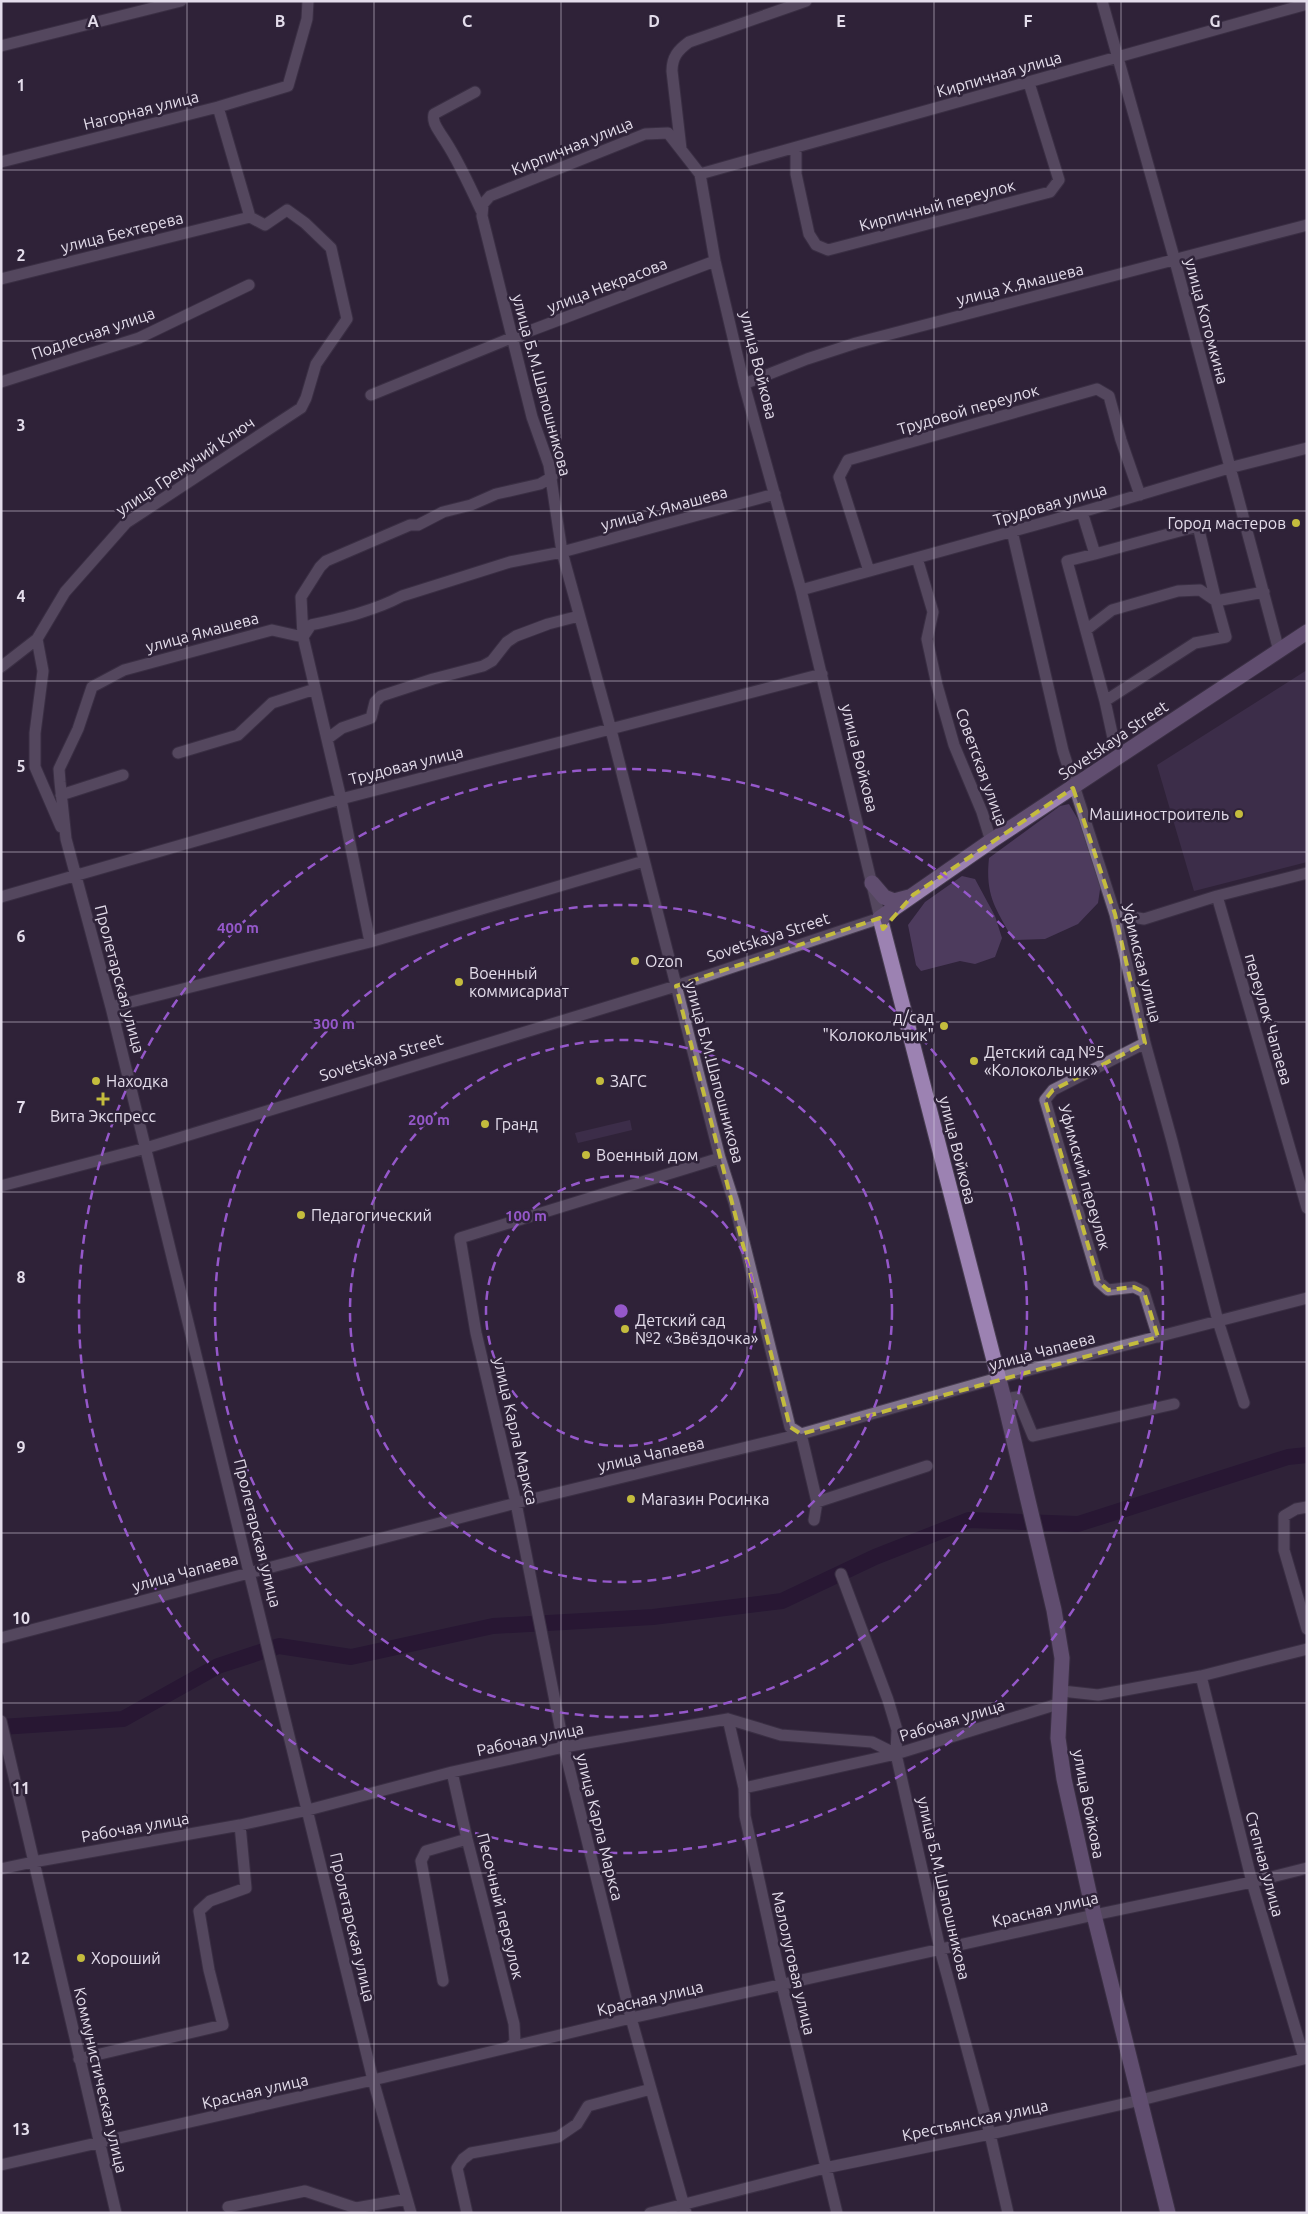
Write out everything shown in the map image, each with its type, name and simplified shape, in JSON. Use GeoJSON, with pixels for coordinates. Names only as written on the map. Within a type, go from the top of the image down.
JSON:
{"type":"FeatureCollection","features":[{"type":"Feature","properties":{"kind":"main road","name":"Sovetskaya Street"},"geometry":{"type":"LineString","coordinates":[[880,918],[991,841],[1307,632]]}},
{"type":"Feature","properties":{"kind":"main road"},"geometry":{"type":"LineString","coordinates":[[872,883],[884,897],[894,901],[913,895]]}},
{"type":"Feature","properties":{"kind":"main road"},"geometry":{"type":"LineString","coordinates":[[890,955],[891,932],[895,916],[913,895]]}},
{"type":"Feature","properties":{"kind":"main road","name":"улица Войкова"},"geometry":{"type":"LineString","coordinates":[[880,918],[1004,1399],[1054,1610],[1062,1658],[1058,1738],[1064,1779],[1094,1915],[1168,2213]]}},
{"type":"Feature","properties":{"kind":"street"},"geometry":{"type":"LineString","coordinates":[[1,46],[181,1]]}},
{"type":"Feature","properties":{"kind":"street","name":"Нагорная улица"},"geometry":{"type":"LineString","coordinates":[[1,162],[218,107],[288,86],[307,19],[308,1]]}},
{"type":"Feature","properties":{"kind":"street"},"geometry":{"type":"LineString","coordinates":[[682,150],[672,71],[672,62],[676,53],[689,42],[806,1]]}},
{"type":"Feature","properties":{"kind":"street","name":"улица Котомкина"},"geometry":{"type":"LineString","coordinates":[[1102,1],[1175,261],[1228,468],[1264,592],[1278,651]]}},
{"type":"Feature","properties":{"kind":"street","name":"Кирпичная улица"},"geometry":{"type":"LineString","coordinates":[[700,174],[1307,4]]}},
{"type":"Feature","properties":{"kind":"street","name":"Кирпичный переулок"},"geometry":{"type":"LineString","coordinates":[[796,148],[796,174],[809,234],[816,245],[828,250],[1050,192],[1059,180],[1029,83]]}},
{"type":"Feature","properties":{"kind":"street","name":"улица Б.М.Шапошникова"},"geometry":{"type":"LineString","coordinates":[[475,92],[434,114],[433,117],[435,125],[452,149],[481,210],[532,417],[552,477],[562,552],[611,730],[720,1158],[734,1202],[790,1427],[801,1434],[817,1502],[814,1520]]}},
{"type":"Feature","properties":{"kind":"street"},"geometry":{"type":"LineString","coordinates":[[218,107],[250,217]]}},
{"type":"Feature","properties":{"kind":"street","name":"улица Войкова"},"geometry":{"type":"LineString","coordinates":[[668,133],[700,174],[715,260],[744,384],[801,590],[880,918]]}},
{"type":"Feature","properties":{"kind":"street","name":"Кирпичная улица"},"geometry":{"type":"LineString","coordinates":[[481,210],[483,204],[490,196],[645,134],[668,133]]}},
{"type":"Feature","properties":{"kind":"street","name":"улица Гремучий Ключ"},"geometry":{"type":"LineString","coordinates":[[37,638],[65,592],[126,523],[301,408],[306,398],[316,364],[347,319],[331,248],[305,223],[288,210],[265,225],[250,217]]}},
{"type":"Feature","properties":{"kind":"street","name":"улица Бехтерева"},"geometry":{"type":"LineString","coordinates":[[1,278],[250,217]]}},
{"type":"Feature","properties":{"kind":"street","name":"улица Х.Ямашева"},"geometry":{"type":"LineString","coordinates":[[744,384],[807,359],[856,343],[1307,225]]}},
{"type":"Feature","properties":{"kind":"street","name":"улица Некрасова"},"geometry":{"type":"LineString","coordinates":[[371,395],[511,338],[715,260]]}},
{"type":"Feature","properties":{"kind":"street","name":"Подлесная улица"},"geometry":{"type":"LineString","coordinates":[[1,382],[139,338],[248,285]]}},
{"type":"Feature","properties":{"kind":"street","name":"Трудовой переулок"},"geometry":{"type":"LineString","coordinates":[[869,571],[839,477],[848,460],[1097,389],[1109,396],[1121,440],[1140,495]]}},
{"type":"Feature","properties":{"kind":"street","name":"Трудовая улица"},"geometry":{"type":"LineString","coordinates":[[801,590],[1082,512],[1228,468],[1307,448]]}},
{"type":"Feature","properties":{"kind":"street"},"geometry":{"type":"LineString","coordinates":[[370,942],[340,798],[303,637],[301,597],[320,567],[326,561],[410,525],[418,525],[443,512],[471,506],[496,494],[540,484],[552,477]]}},
{"type":"Feature","properties":{"kind":"street","name":"улица Х.Ямашева"},"geometry":{"type":"LineString","coordinates":[[562,552],[775,494]]}},
{"type":"Feature","properties":{"kind":"street"},"geometry":{"type":"LineString","coordinates":[[1082,512],[1095,554]]}},
{"type":"Feature","properties":{"kind":"street"},"geometry":{"type":"LineString","coordinates":[[1105,700],[1195,643],[1226,637],[1198,526],[1067,561],[1105,700],[1113,738]]}},
{"type":"Feature","properties":{"kind":"street","name":"Уфимская улица"},"geometry":{"type":"LineString","coordinates":[[1012,531],[1073,788],[1115,914],[1145,1043],[1218,1321],[1244,1403]]}},
{"type":"Feature","properties":{"kind":"street"},"geometry":{"type":"LineString","coordinates":[[303,637],[311,625],[349,617],[386,605],[402,596],[510,562],[562,552]]}},
{"type":"Feature","properties":{"kind":"street","name":"Советская улица"},"geometry":{"type":"LineString","coordinates":[[917,558],[933,612],[927,640],[937,685],[954,744],[982,812],[991,841]]}},
{"type":"Feature","properties":{"kind":"street"},"geometry":{"type":"LineString","coordinates":[[1086,630],[1112,610],[1178,591],[1200,590],[1216,601],[1264,592]]}},
{"type":"Feature","properties":{"kind":"street"},"geometry":{"type":"LineString","coordinates":[[327,739],[342,728],[371,718],[375,702],[381,696],[433,679],[483,666],[492,661],[507,642],[521,634],[579,616]]}},
{"type":"Feature","properties":{"kind":"street","name":"улица Ямашева"},"geometry":{"type":"LineString","coordinates":[[76,875],[66,839],[59,769],[78,729],[92,687],[124,670],[272,630],[303,637]]}},
{"type":"Feature","properties":{"kind":"street"},"geometry":{"type":"LineString","coordinates":[[1,667],[37,638],[44,671],[35,733],[36,767],[66,839]]}},
{"type":"Feature","properties":{"kind":"street","name":"Трудовая улица"},"geometry":{"type":"LineString","coordinates":[[1,897],[340,798],[611,730],[822,674]]}},
{"type":"Feature","properties":{"kind":"street"},"geometry":{"type":"LineString","coordinates":[[178,753],[238,735],[272,703],[315,689]]}},
{"type":"Feature","properties":{"kind":"street"},"geometry":{"type":"LineString","coordinates":[[61,795],[123,775]]}},
{"type":"Feature","properties":{"kind":"street"},"geometry":{"type":"LineString","coordinates":[[111,1007],[370,942],[644,861]]}},
{"type":"Feature","properties":{"kind":"street"},"geometry":{"type":"LineString","coordinates":[[1115,914],[1144,918],[1218,896],[1307,873]]}},
{"type":"Feature","properties":{"kind":"street","name":"Пролетарская улица"},"geometry":{"type":"LineString","coordinates":[[76,875],[146,1148],[373,2080],[410,2213]]}},
{"type":"Feature","properties":{"kind":"street","name":"переулок Чапаева"},"geometry":{"type":"LineString","coordinates":[[1218,896],[1307,1208]]}},
{"type":"Feature","properties":{"kind":"street","name":"Sovetskaya Street"},"geometry":{"type":"LineString","coordinates":[[1,1186],[146,1148],[676,986],[880,918]]}},
{"type":"Feature","properties":{"kind":"street","name":"Уфимский переулок"},"geometry":{"type":"LineString","coordinates":[[1145,1043],[1053,1090],[1045,1100],[1099,1282],[1108,1290],[1134,1286],[1144,1292],[1158,1337]]}},
{"type":"Feature","properties":{"kind":"street","name":"улица Карла Маркса"},"geometry":{"type":"LineString","coordinates":[[685,2209],[631,2018],[564,1747],[516,1503],[476,1333],[460,1238],[720,1158]]}},
{"type":"Feature","properties":{"kind":"street","name":"улица Чапаева"},"geometry":{"type":"LineString","coordinates":[[1,1638],[250,1571],[516,1503],[801,1434],[998,1378],[1307,1298]]}},
{"type":"Feature","properties":{"kind":"street"},"geometry":{"type":"LineString","coordinates":[[1004,1399],[1017,1396],[1033,1436],[1174,1404]]}},
{"type":"Feature","properties":{"kind":"street"},"geometry":{"type":"LineString","coordinates":[[817,1502],[927,1466]]}},
{"type":"Feature","properties":{"kind":"street"},"geometry":{"type":"LineString","coordinates":[[1307,1507],[1296,1509],[1284,1516],[1284,1550],[1307,1629]]}},
{"type":"Feature","properties":{"kind":"street","name":"улица Б.М.Шапошникова"},"geometry":{"type":"LineString","coordinates":[[841,1574],[888,1700],[897,1730],[896,1754],[940,1949],[990,2134],[1008,2213]]}},
{"type":"Feature","properties":{"kind":"street","name":"Рабочая улица"},"geometry":{"type":"LineString","coordinates":[[1,1869],[240,1825],[308,1810],[452,1772],[564,1747],[728,1719],[782,1735],[872,1742],[896,1754],[1061,1697],[1098,1695],[1201,1676],[1307,1649]]}},
{"type":"Feature","properties":{"kind":"street","name":"Степная улица"},"geometry":{"type":"LineString","coordinates":[[1201,1676],[1252,1882],[1305,2058]]}},
{"type":"Feature","properties":{"kind":"street","name":"Малолуговая улица"},"geometry":{"type":"LineString","coordinates":[[728,1719],[744,1788],[745,1816],[782,1985],[837,2213]]}},
{"type":"Feature","properties":{"kind":"street","name":"Коммунистическая улица"},"geometry":{"type":"LineString","coordinates":[[1,1721],[116,2213]]}},
{"type":"Feature","properties":{"kind":"street"},"geometry":{"type":"LineString","coordinates":[[744,1788],[896,1754]]}},
{"type":"Feature","properties":{"kind":"street","name":"Песочный переулок"},"geometry":{"type":"LineString","coordinates":[[452,1772],[467,1840],[514,2024],[515,2042],[510,2047]]}},
{"type":"Feature","properties":{"kind":"street"},"geometry":{"type":"LineString","coordinates":[[79,2059],[223,2025],[199,1911],[210,1901],[246,1888],[240,1825]]}},
{"type":"Feature","properties":{"kind":"street"},"geometry":{"type":"LineString","coordinates":[[443,1981],[421,1861],[426,1851],[467,1840]]}},
{"type":"Feature","properties":{"kind":"street","name":"Красная улица"},"geometry":{"type":"LineString","coordinates":[[1,2165],[99,2144],[631,2018],[1094,1915],[1252,1882],[1307,1868]]}},
{"type":"Feature","properties":{"kind":"street","name":"Крестьянская улица"},"geometry":{"type":"LineString","coordinates":[[650,2213],[685,2209],[825,2168],[1141,2100],[1305,2058]]}},
{"type":"Feature","properties":{"kind":"street"},"geometry":{"type":"LineString","coordinates":[[466,2213],[457,2168],[463,2158],[471,2153],[558,2136],[578,2124],[588,2106],[651,2089]]}},
{"type":"Feature","properties":{"kind":"street"},"geometry":{"type":"LineString","coordinates":[[228,2207],[305,2192],[356,2208],[407,2199]]}},
{"type":"Feature","properties":{"kind":"highlighted area"},"geometry":{"type":"Polygon","coordinates":[[[1073,788],[1115,914],[1145,1043],[1053,1090],[1045,1100],[1099,1282],[1108,1290],[1134,1287],[1144,1292],[1158,1337],[801,1434],[790,1427],[676,986],[880,918],[883,929],[913,895],[1073,788]]]}},
{"type":"Feature","properties":{"kind":"shaded area","name":"Машиностроитель"},"geometry":{"type":"Polygon","coordinates":[[[1307,670],[1307,862],[1194,891],[1157,765],[1307,670]]]}},
{"type":"Feature","properties":{"kind":"shaded area"},"geometry":{"type":"Polygon","coordinates":[[[1069,804],[1079,821],[1101,883],[1098,903],[1078,924],[1045,939],[1013,940],[990,893],[989,858],[1060,806],[1069,804]]]}},
{"type":"Feature","properties":{"kind":"shaded area"},"geometry":{"type":"Polygon","coordinates":[[[962,876],[975,879],[995,916],[1002,938],[995,957],[975,964],[960,961],[921,971],[916,965],[908,925],[925,902],[962,876]]]}},
{"type":"Feature","properties":{"kind":"shaded area"},"geometry":{"type":"Polygon","coordinates":[[[630,1120],[632,1130],[578,1143],[575,1133],[630,1120]]]}},
{"type":"Feature","properties":{"kind":"waterway"},"geometry":{"type":"LineString","coordinates":[[1,1727],[123,1719],[218,1666],[279,1646],[351,1657],[493,1626],[653,1617],[782,1601],[875,1557],[969,1520],[1078,1524],[1288,1457],[1307,1455]]}},
{"type":"Feature","properties":{"kind":"place","name":"Город мастеров"},"geometry":{"type":"Point","coordinates":[1296,523]}},
{"type":"Feature","properties":{"kind":"place","name":"Машиностроитель"},"geometry":{"type":"Point","coordinates":[1239,814]}},
{"type":"Feature","properties":{"kind":"place","name":"Ozon"},"geometry":{"type":"Point","coordinates":[635,961]}},
{"type":"Feature","properties":{"kind":"place","name":"Военный коммисариат"},"geometry":{"type":"Point","coordinates":[459,982]}},
{"type":"Feature","properties":{"kind":"place","name":"д/сад \"Колокольчик\""},"geometry":{"type":"Point","coordinates":[944,1026]}},
{"type":"Feature","properties":{"kind":"place","name":"Детский сад №5 «Колокольчик»"},"geometry":{"type":"Point","coordinates":[974,1061]}},
{"type":"Feature","properties":{"kind":"place","name":"Находка"},"geometry":{"type":"Point","coordinates":[96,1081]}},
{"type":"Feature","properties":{"kind":"place","name":"ЗАГС"},"geometry":{"type":"Point","coordinates":[600,1081]}},
{"type":"Feature","properties":{"kind":"place","name":"Вита Экспресс"},"geometry":{"type":"Point","coordinates":[103,1099]}},
{"type":"Feature","properties":{"kind":"place","name":"Гранд"},"geometry":{"type":"Point","coordinates":[485,1124]}},
{"type":"Feature","properties":{"kind":"place","name":"Военный дом"},"geometry":{"type":"Point","coordinates":[586,1155]}},
{"type":"Feature","properties":{"kind":"place","name":"Педагогический"},"geometry":{"type":"Point","coordinates":[301,1215]}},
{"type":"Feature","properties":{"kind":"place","name":"Детский сад №2 «Звёздочка»"},"geometry":{"type":"Point","coordinates":[625,1329]}},
{"type":"Feature","properties":{"kind":"place","name":"Магазин Росинка"},"geometry":{"type":"Point","coordinates":[631,1499]}},
{"type":"Feature","properties":{"kind":"place","name":"Хороший"},"geometry":{"type":"Point","coordinates":[81,1958]}}]}
